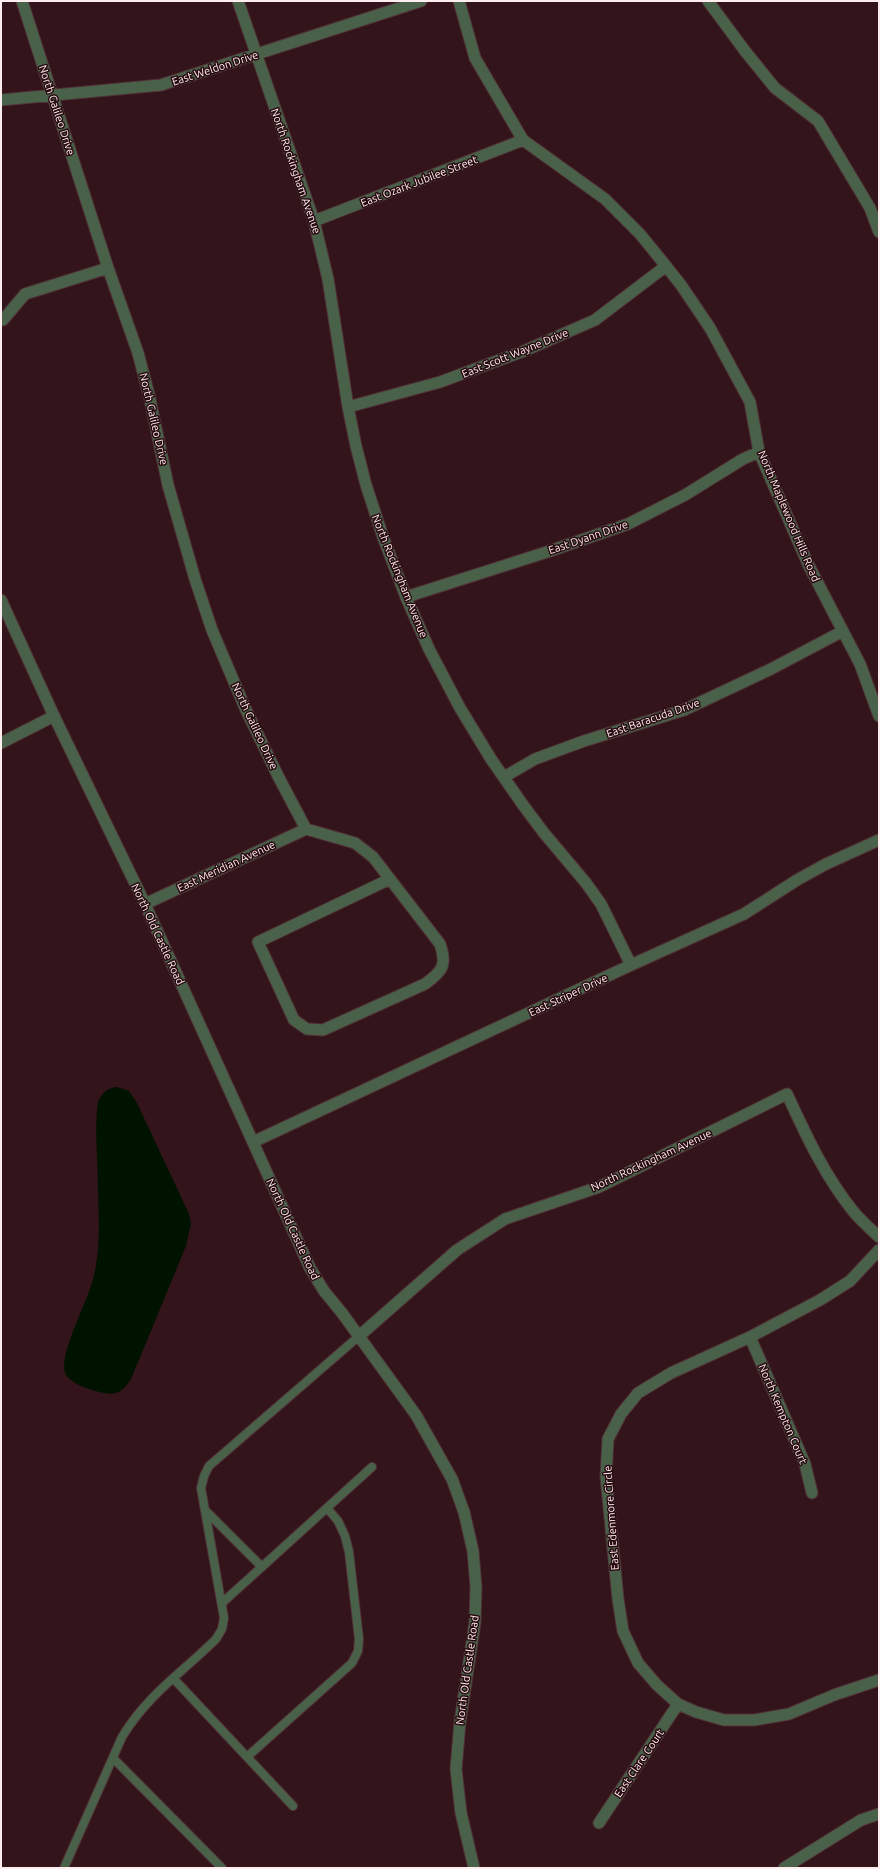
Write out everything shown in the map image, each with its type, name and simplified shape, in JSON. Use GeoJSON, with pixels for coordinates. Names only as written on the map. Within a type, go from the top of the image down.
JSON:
{"type":"FeatureCollection","features":[{"type":"Feature","properties":{"kind":"street","name":"North Galileo Drive"},"geometry":{"type":"LineString","coordinates":[[22,1],[108,268],[138,353],[149,395],[168,485],[195,579],[212,630],[246,710],[278,776],[306,828]]}},
{"type":"Feature","properties":{"kind":"street","name":"North Rockingham Avenue"},"geometry":{"type":"LineString","coordinates":[[238,1],[314,221],[328,279],[348,407],[366,485],[383,537],[406,597],[429,649],[460,708],[504,777],[544,833],[586,883],[601,904],[631,965]]}},
{"type":"Feature","properties":{"kind":"street","name":"East Weldon Drive"},"geometry":{"type":"LineString","coordinates":[[1,100],[161,85],[422,1]]}},
{"type":"Feature","properties":{"kind":"street","name":"North Maplewood Hills Road"},"geometry":{"type":"LineString","coordinates":[[459,1],[475,58],[523,140],[605,199],[640,234],[681,285],[710,328],[750,402],[760,452],[809,566],[860,664],[879,716]]}},
{"type":"Feature","properties":{"kind":"street"},"geometry":{"type":"LineString","coordinates":[[708,1],[744,51],[775,88],[818,121],[870,208],[879,232]]}},
{"type":"Feature","properties":{"kind":"street","name":"East Ozark Jubilee Street"},"geometry":{"type":"LineString","coordinates":[[314,221],[523,140]]}},
{"type":"Feature","properties":{"kind":"street","name":"East Scott Wayne Drive"},"geometry":{"type":"LineString","coordinates":[[348,407],[440,382],[524,351],[595,320],[666,266]]}},
{"type":"Feature","properties":{"kind":"street"},"geometry":{"type":"LineString","coordinates":[[3,320],[25,294],[108,268]]}},
{"type":"Feature","properties":{"kind":"street","name":"East Dyann Drive"},"geometry":{"type":"LineString","coordinates":[[406,597],[547,552],[628,524],[685,496],[743,458],[760,452]]}},
{"type":"Feature","properties":{"kind":"street","name":"North Old Castle Road"},"geometry":{"type":"LineString","coordinates":[[1,600],[54,716],[145,904],[310,1268],[324,1291],[342,1313],[416,1415],[436,1448],[454,1486],[464,1512],[471,1545],[476,1586],[475,1622],[460,1722],[456,1769],[461,1813],[474,1868]]}},
{"type":"Feature","properties":{"kind":"street","name":"East Baracuda Drive"},"geometry":{"type":"LineString","coordinates":[[504,777],[535,759],[584,741],[684,710],[771,669],[843,630]]}},
{"type":"Feature","properties":{"kind":"street"},"geometry":{"type":"LineString","coordinates":[[1,742],[54,716]]}},
{"type":"Feature","properties":{"kind":"street"},"geometry":{"type":"LineString","coordinates":[[306,828],[355,843],[373,856],[440,944],[444,958],[439,974],[425,984],[323,1030],[307,1029],[294,1020],[258,942],[390,879]]}},
{"type":"Feature","properties":{"kind":"street","name":"East Meridian Avenue"},"geometry":{"type":"LineString","coordinates":[[145,904],[306,828]]}},
{"type":"Feature","properties":{"kind":"street","name":"East Striper Drive"},"geometry":{"type":"LineString","coordinates":[[253,1142],[631,965],[744,914],[797,880],[826,864],[879,840]]}},
{"type":"Feature","properties":{"kind":"street","name":"North Rockingham Avenue"},"geometry":{"type":"LineString","coordinates":[[358,1336],[457,1250],[505,1218],[599,1187],[788,1094],[808,1141],[826,1174],[854,1212],[879,1237]]}},
{"type":"Feature","properties":{"kind":"street","name":"East Edenmore Circle"},"geometry":{"type":"LineString","coordinates":[[879,1250],[850,1282],[820,1300],[781,1319],[750,1337],[671,1373],[638,1393],[621,1414],[608,1439],[606,1477],[618,1599],[623,1631],[638,1663],[657,1685],[678,1704],[696,1712],[724,1720],[754,1720],[790,1714],[834,1695],[879,1680]]}},
{"type":"Feature","properties":{"kind":"street","name":"North Kempton Court"},"geometry":{"type":"LineString","coordinates":[[750,1337],[805,1464],[812,1493]]}},
{"type":"Feature","properties":{"kind":"street","name":"East Clare Court"},"geometry":{"type":"LineString","coordinates":[[599,1822],[678,1704]]}},
{"type":"Feature","properties":{"kind":"street"},"geometry":{"type":"LineString","coordinates":[[784,1868],[861,1820],[879,1814]]}},
{"type":"Feature","properties":{"kind":"lane"},"geometry":{"type":"LineString","coordinates":[[64,1868],[113,1758],[132,1721],[143,1706],[216,1639],[222,1629],[224,1618],[222,1603],[201,1488],[204,1476],[209,1466],[358,1336]]}},
{"type":"Feature","properties":{"kind":"lane"},"geometry":{"type":"LineString","coordinates":[[222,1603],[372,1467]]}},
{"type":"Feature","properties":{"kind":"lane"},"geometry":{"type":"LineString","coordinates":[[247,1757],[352,1663],[358,1651],[359,1639],[349,1552],[345,1536],[340,1526],[327,1508]]}},
{"type":"Feature","properties":{"kind":"lane"},"geometry":{"type":"LineString","coordinates":[[205,1510],[262,1567]]}},
{"type":"Feature","properties":{"kind":"lane"},"geometry":{"type":"LineString","coordinates":[[173,1678],[293,1806]]}},
{"type":"Feature","properties":{"kind":"lane"},"geometry":{"type":"LineString","coordinates":[[113,1758],[222,1868]]}},
{"type":"Feature","properties":{"kind":"shaded area"},"geometry":{"type":"Polygon","coordinates":[[[117,1087],[129,1091],[137,1103],[189,1214],[191,1224],[186,1246],[131,1379],[120,1391],[109,1394],[88,1389],[77,1384],[65,1373],[64,1365],[69,1343],[91,1286],[98,1250],[99,1226],[96,1135],[98,1102],[101,1096],[110,1088],[117,1087]]]}}]}
